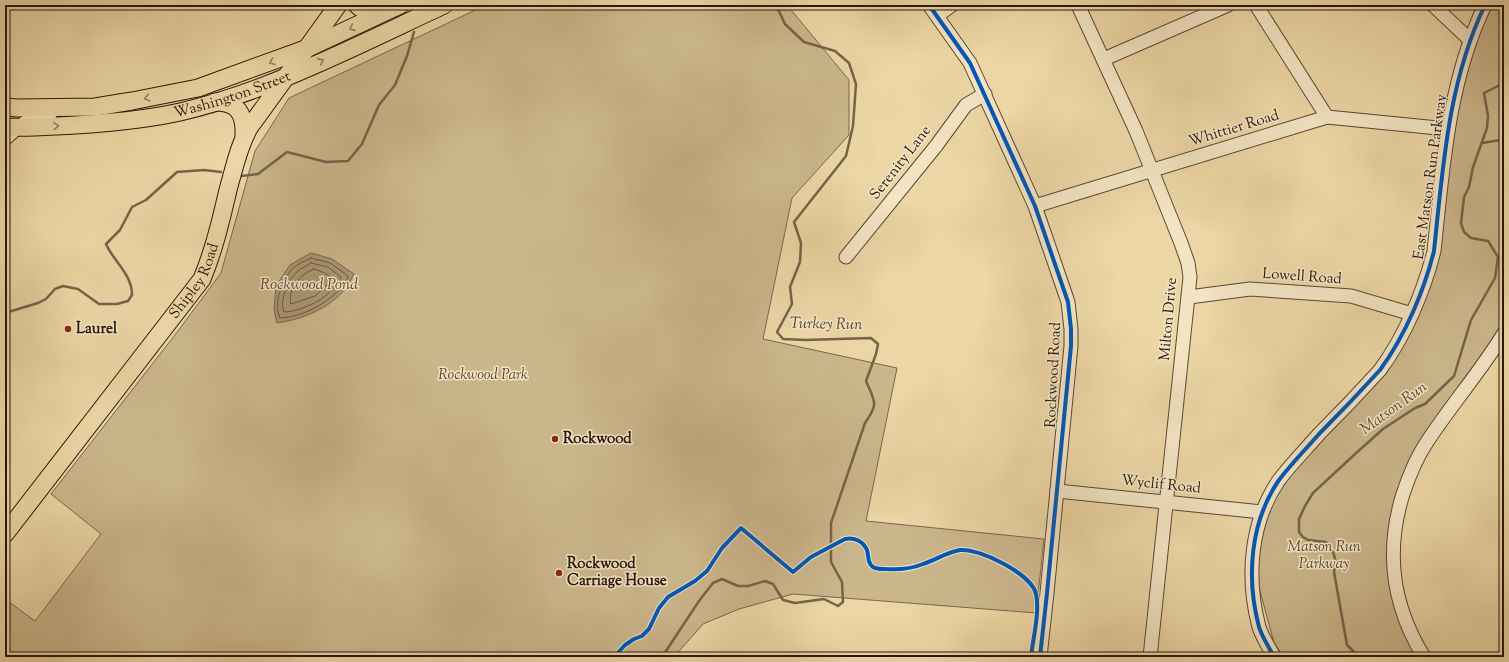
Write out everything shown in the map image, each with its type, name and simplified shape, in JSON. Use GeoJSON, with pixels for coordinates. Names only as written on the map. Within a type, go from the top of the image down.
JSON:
{"type":"FeatureCollection","features":[{"type":"Feature","properties":{"kind":"main road","name":"Shipley Road"},"geometry":{"type":"LineString","coordinates":[[5,534],[202,278],[214,247],[237,156],[244,136],[248,128],[338,5]]}},
{"type":"Feature","properties":{"kind":"main road"},"geometry":{"type":"LineString","coordinates":[[357,5],[366,11],[375,12],[400,5]]}},
{"type":"Feature","properties":{"kind":"main road","name":"Washington Street"},"geometry":{"type":"LineString","coordinates":[[5,107],[95,107],[198,88],[308,48],[400,5]]}},
{"type":"Feature","properties":{"kind":"main road","name":"Washington Street"},"geometry":{"type":"LineString","coordinates":[[7,130],[117,122],[173,113],[214,102],[286,77],[444,5]]}},
{"type":"Feature","properties":{"kind":"main road"},"geometry":{"type":"LineString","coordinates":[[214,102],[230,104],[238,110],[244,125],[244,136]]}},
{"type":"Feature","properties":{"kind":"street","name":"Rockwood Road"},"geometry":{"type":"LineString","coordinates":[[929,5],[970,63],[985,94],[1035,206],[1068,302],[1071,346],[1040,657]]}},
{"type":"Feature","properties":{"kind":"street"},"geometry":{"type":"LineString","coordinates":[[937,16],[952,5]]}},
{"type":"Feature","properties":{"kind":"street","name":"Milton Drive"},"geometry":{"type":"LineString","coordinates":[[1078,5],[1136,131],[1181,242],[1188,263],[1190,277],[1150,657]]}},
{"type":"Feature","properties":{"kind":"street"},"geometry":{"type":"LineString","coordinates":[[1104,60],[1228,5]]}},
{"type":"Feature","properties":{"kind":"street"},"geometry":{"type":"LineString","coordinates":[[1256,5],[1327,117]]}},
{"type":"Feature","properties":{"kind":"street"},"geometry":{"type":"LineString","coordinates":[[1433,5],[1470,40]]}},
{"type":"Feature","properties":{"kind":"street","name":"East Matson Run Parkway"},"geometry":{"type":"LineString","coordinates":[[1274,657],[1260,628],[1252,584],[1253,556],[1262,512],[1279,481],[1384,364],[1406,328],[1430,268],[1434,251],[1448,128],[1459,75],[1470,40],[1485,5]]}},
{"type":"Feature","properties":{"kind":"street","name":"Serenity Lane"},"geometry":{"type":"LineString","coordinates":[[846,257],[936,146],[966,105],[985,94]]}},
{"type":"Feature","properties":{"kind":"street"},"geometry":{"type":"LineString","coordinates":[[7,130],[24,121],[46,113],[95,107]]}},
{"type":"Feature","properties":{"kind":"street","name":"Whittier Road"},"geometry":{"type":"LineString","coordinates":[[1035,206],[1327,117],[1448,128]]}},
{"type":"Feature","properties":{"kind":"street","name":"Lowell Road"},"geometry":{"type":"LineString","coordinates":[[1189,296],[1250,289],[1351,296],[1412,314]]}},
{"type":"Feature","properties":{"kind":"street"},"geometry":{"type":"LineString","coordinates":[[1424,657],[1417,645],[1400,605],[1396,590],[1392,554],[1397,516],[1408,478],[1426,443],[1489,358],[1504,333]]}},
{"type":"Feature","properties":{"kind":"street","name":"Wyclif Road"},"geometry":{"type":"LineString","coordinates":[[1057,491],[1262,512]]}},
{"type":"Feature","properties":{"kind":"green space","name":"Rockwood Park"},"geometry":{"type":"Polygon","coordinates":[[[486,5],[787,5],[849,80],[849,135],[792,198],[763,339],[897,368],[866,521],[1044,539],[1036,613],[793,594],[739,609],[703,624],[674,657],[5,657],[5,599],[35,621],[101,534],[51,494],[178,331],[221,273],[255,151],[289,98],[486,5]]]}},
{"type":"Feature","properties":{"kind":"green space","name":"Matson Run Parkway"},"geometry":{"type":"Polygon","coordinates":[[[1485,5],[1504,5],[1504,333],[1457,400],[1401,501],[1393,572],[1424,657],[1284,657],[1274,643],[1252,561],[1262,512],[1291,466],[1380,370],[1434,251],[1448,129],[1485,5]]]}},
{"type":"Feature","properties":{"kind":"water","name":"Rockwood Pond"},"geometry":{"type":"Polygon","coordinates":[[[311,253],[332,259],[354,274],[349,285],[332,302],[315,312],[296,319],[277,323],[274,309],[276,286],[290,265],[311,253]]]}},
{"type":"Feature","properties":{"kind":"waterway","name":"Turkey Run"},"geometry":{"type":"LineString","coordinates":[[662,657],[699,601],[713,583],[722,579],[738,586],[748,586],[765,581],[773,584],[783,600],[795,603],[824,599],[838,606],[843,602],[842,582],[831,562],[831,523],[865,423],[874,406],[873,398],[866,381],[878,344],[871,338],[805,340],[783,339],[777,332],[792,304],[790,287],[800,262],[801,243],[794,222],[846,156],[853,126],[856,84],[849,63],[835,51],[804,42],[785,24],[776,5]]}},
{"type":"Feature","properties":{"kind":"waterway"},"geometry":{"type":"LineString","coordinates":[[241,176],[258,174],[287,152],[326,162],[348,161],[362,144],[379,105],[395,85],[407,56],[414,32]]}},
{"type":"Feature","properties":{"kind":"waterway","name":"Matson Run"},"geometry":{"type":"LineString","coordinates":[[1359,657],[1347,645],[1334,572],[1335,560],[1333,553],[1326,542],[1308,540],[1303,537],[1299,532],[1299,519],[1313,493],[1354,455],[1383,429],[1415,408],[1425,404],[1454,376],[1471,320],[1495,278],[1498,257],[1488,241],[1471,238],[1464,232],[1461,223],[1464,197],[1469,187],[1473,167],[1487,128],[1488,116],[1484,93],[1504,83]]}},
{"type":"Feature","properties":{"kind":"waterway","name":"Matson Run"},"geometry":{"type":"LineString","coordinates":[[1482,143],[1501,140],[1504,136]]}},
{"type":"Feature","properties":{"kind":"waterway"},"geometry":{"type":"LineString","coordinates":[[5,313],[38,303],[46,299],[55,289],[63,286],[78,289],[99,304],[117,304],[128,301],[132,295],[129,281],[106,244],[120,230],[132,207],[146,200],[177,172],[204,170],[221,172]]}},
{"type":"Feature","properties":{"kind":"cycle path"},"geometry":{"type":"LineString","coordinates":[[929,5],[970,63],[1035,206],[1068,302],[1071,346],[1040,657]]}},
{"type":"Feature","properties":{"kind":"cycle path"},"geometry":{"type":"LineString","coordinates":[[1274,657],[1259,627],[1255,608],[1252,570],[1256,532],[1269,496],[1279,480],[1319,434],[1380,370],[1398,343],[1413,313],[1425,282],[1434,251],[1444,157],[1455,95],[1463,64],[1485,5]]}},
{"type":"Feature","properties":{"kind":"cycle path"},"geometry":{"type":"LineString","coordinates":[[614,657],[625,645],[642,636],[649,629],[659,608],[668,597],[695,581],[707,571],[722,548],[741,528],[793,572],[811,557],[845,539],[858,540],[863,544],[867,550],[870,564],[878,569],[914,567],[951,552],[960,550],[969,550],[991,558],[1004,564],[1025,578],[1032,586],[1036,594],[1037,617],[1031,657]]}},
{"type":"Feature","properties":{"kind":"place","name":"Laurel"},"geometry":{"type":"Point","coordinates":[68,329]}},
{"type":"Feature","properties":{"kind":"place","name":"Rockwood"},"geometry":{"type":"Point","coordinates":[555,439]}},
{"type":"Feature","properties":{"kind":"place","name":"Rockwood Carriage House"},"geometry":{"type":"Point","coordinates":[559,573]}}]}
